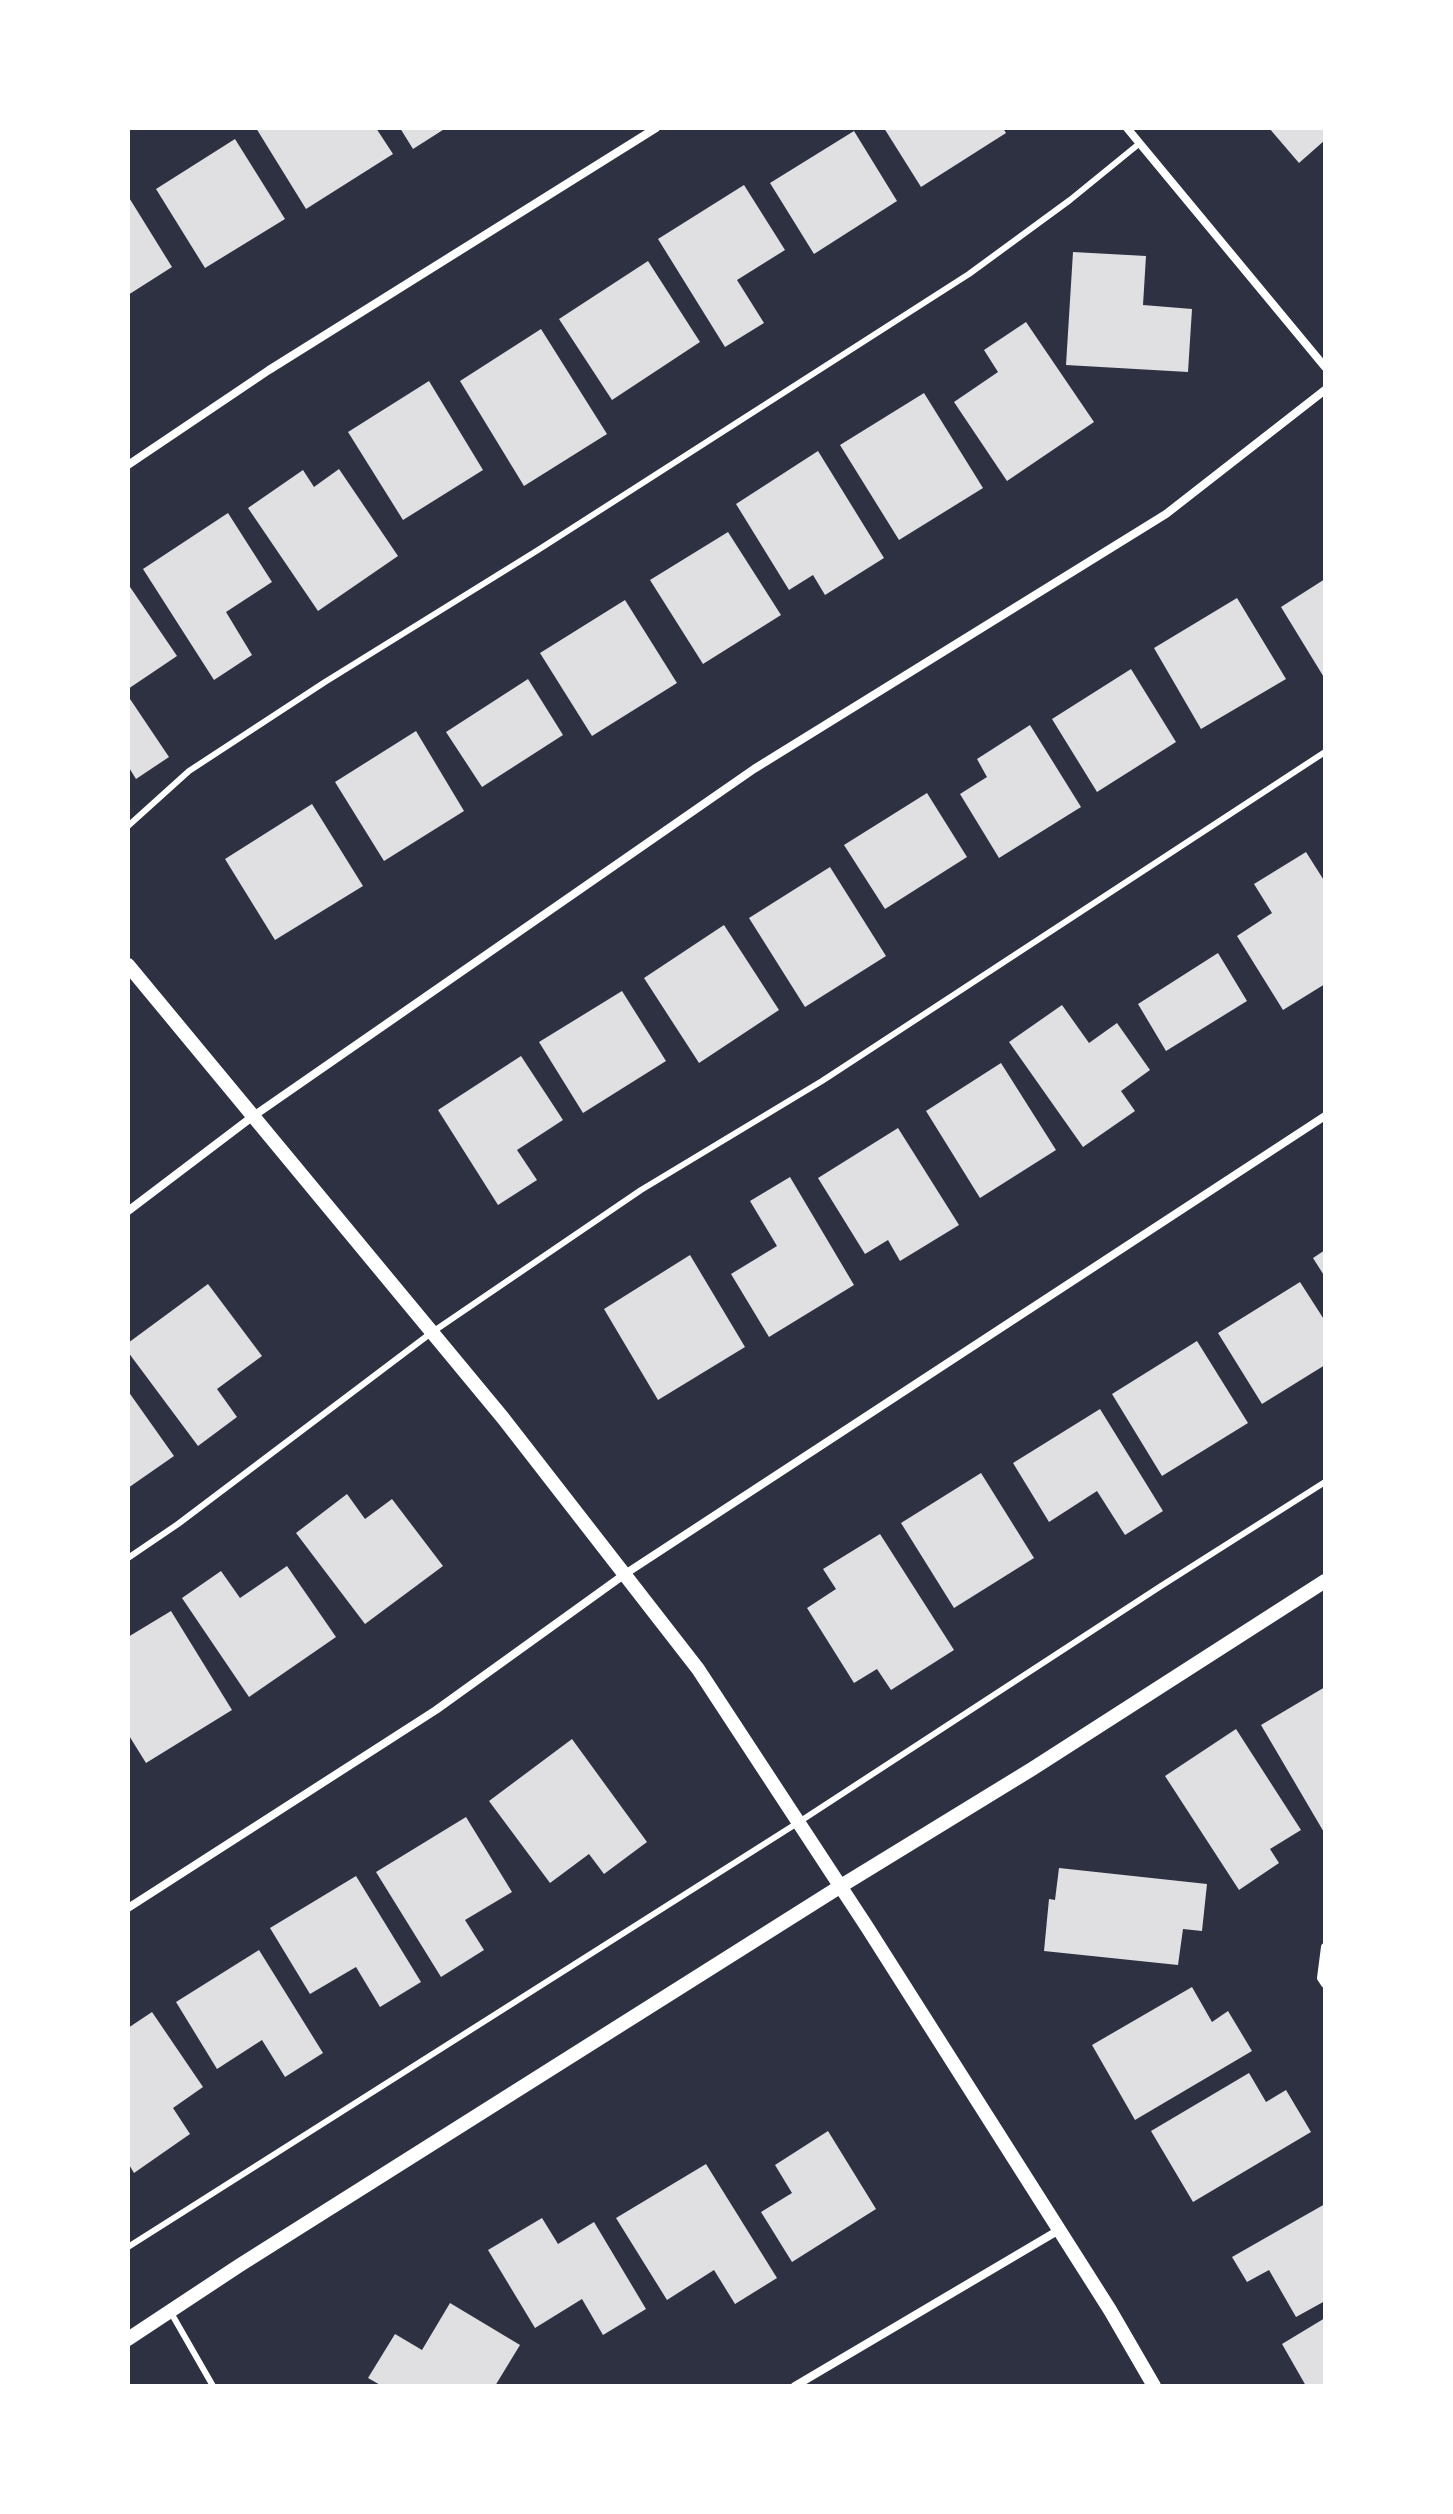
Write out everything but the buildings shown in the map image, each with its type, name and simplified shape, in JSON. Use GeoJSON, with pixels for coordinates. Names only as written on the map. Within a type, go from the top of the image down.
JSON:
{"type":"FeatureCollection","features":[{"type":"Feature","properties":{"kind":"street"},"geometry":{"type":"LineString","coordinates":[[128,465],[269,370],[656,128]]}},
{"type":"Feature","properties":{"kind":"street"},"geometry":{"type":"LineString","coordinates":[[1127,128],[1325,367]]}},
{"type":"Feature","properties":{"kind":"street"},"geometry":{"type":"LineString","coordinates":[[128,1211],[252,1117],[754,769],[1166,514],[1325,390]]}},
{"type":"Feature","properties":{"kind":"street"},"geometry":{"type":"LineString","coordinates":[[128,965],[503,1418],[698,1669],[841,1886],[1110,2310],[1154,2386]]}},
{"type":"Feature","properties":{"kind":"street"},"geometry":{"type":"LineString","coordinates":[[128,1908],[436,1710],[625,1574],[1325,1116]]}},
{"type":"Feature","properties":{"kind":"street"},"geometry":{"type":"LineString","coordinates":[[128,2339],[1325,1581]]}},
{"type":"Feature","properties":{"kind":"street"},"geometry":{"type":"LineString","coordinates":[[1325,1947],[1321,1978],[1325,1984]]}},
{"type":"Feature","properties":{"kind":"street"},"geometry":{"type":"LineString","coordinates":[[795,2386],[1059,2230]]}},
{"type":"Feature","properties":{"kind":"lane"},"geometry":{"type":"LineString","coordinates":[[128,826],[189,771],[969,274],[1070,200],[1140,143]]}},
{"type":"Feature","properties":{"kind":"lane"},"geometry":{"type":"LineString","coordinates":[[128,1558],[178,1524],[431,1333],[641,1190],[822,1081],[1325,752]]}},
{"type":"Feature","properties":{"kind":"lane"},"geometry":{"type":"LineString","coordinates":[[128,2247],[799,1822],[1325,1482]]}},
{"type":"Feature","properties":{"kind":"lane"},"geometry":{"type":"LineString","coordinates":[[170,2311],[213,2386]]}}]}
